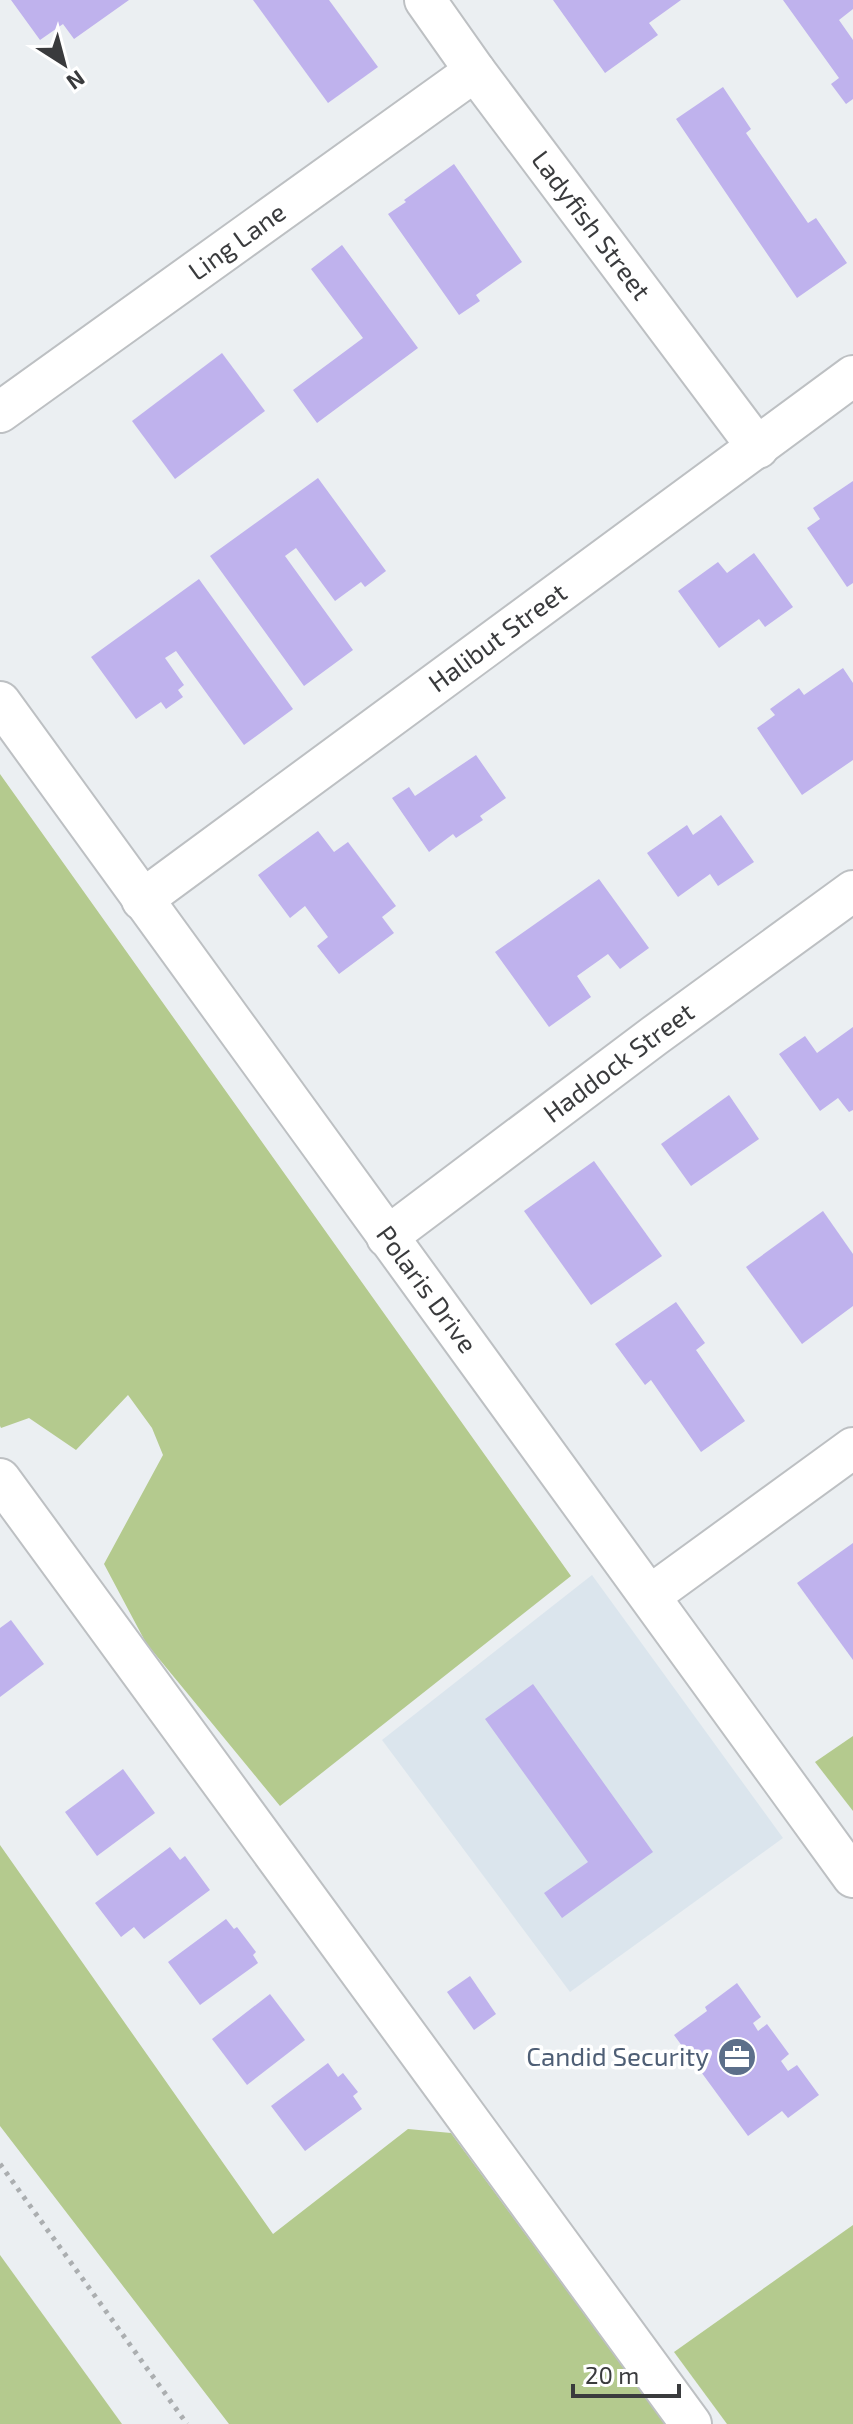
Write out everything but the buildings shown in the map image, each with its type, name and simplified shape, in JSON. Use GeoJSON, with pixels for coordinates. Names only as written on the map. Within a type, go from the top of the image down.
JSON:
{"type":"FeatureCollection","features":[{"type":"Feature","properties":{"kind":"street","name":"Ladyfish Street"},"geometry":{"type":"LineString","coordinates":[[425,0],[758,448]]}},
{"type":"Feature","properties":{"kind":"street","name":"Ling Lane"},"geometry":{"type":"LineString","coordinates":[[0,412],[475,71]]}},
{"type":"Feature","properties":{"kind":"street","name":"Halibut Street"},"geometry":{"type":"LineString","coordinates":[[142,900],[853,376]]}},
{"type":"Feature","properties":{"kind":"street","name":"Polaris Drive"},"geometry":{"type":"LineString","coordinates":[[0,702],[853,1877]]}},
{"type":"Feature","properties":{"kind":"street","name":"Haddock Street"},"geometry":{"type":"LineString","coordinates":[[387,1237],[853,891]]}},
{"type":"Feature","properties":{"kind":"street"},"geometry":{"type":"LineString","coordinates":[[651,1595],[853,1448]]}},
{"type":"Feature","properties":{"kind":"street"},"geometry":{"type":"LineString","coordinates":[[0,1479],[691,2424]]}},
{"type":"Feature","properties":{"kind":"path"},"geometry":{"type":"LineString","coordinates":[[0,2164],[187,2424]]}},
{"type":"Feature","properties":{"kind":"shaded area"},"geometry":{"type":"Polygon","coordinates":[[[592,1575],[783,1838],[570,1992],[382,1740],[592,1575]]]}},
{"type":"Feature","properties":{"kind":"green space"},"geometry":{"type":"Polygon","coordinates":[[[0,774],[571,1576],[280,1806],[146,1643],[104,1564],[163,1455],[152,1428],[128,1395],[76,1450],[29,1418],[0,1426],[0,774]]]}},
{"type":"Feature","properties":{"kind":"green space"},"geometry":{"type":"Polygon","coordinates":[[[853,1736],[853,1811],[815,1762],[853,1736]]]}},
{"type":"Feature","properties":{"kind":"green space"},"geometry":{"type":"Polygon","coordinates":[[[0,1845],[273,2234],[408,2129],[451,2133],[665,2424],[229,2424],[0,2126],[0,1845]]]}},
{"type":"Feature","properties":{"kind":"green space"},"geometry":{"type":"Polygon","coordinates":[[[853,2225],[853,2424],[727,2424],[674,2352],[853,2225]]]}},
{"type":"Feature","properties":{"kind":"green space"},"geometry":{"type":"Polygon","coordinates":[[[0,2255],[122,2424],[0,2424],[0,2255]]]}},
{"type":"Feature","properties":{"kind":"place","name":"Candid Security"},"geometry":{"type":"Point","coordinates":[737,2057]}}]}
